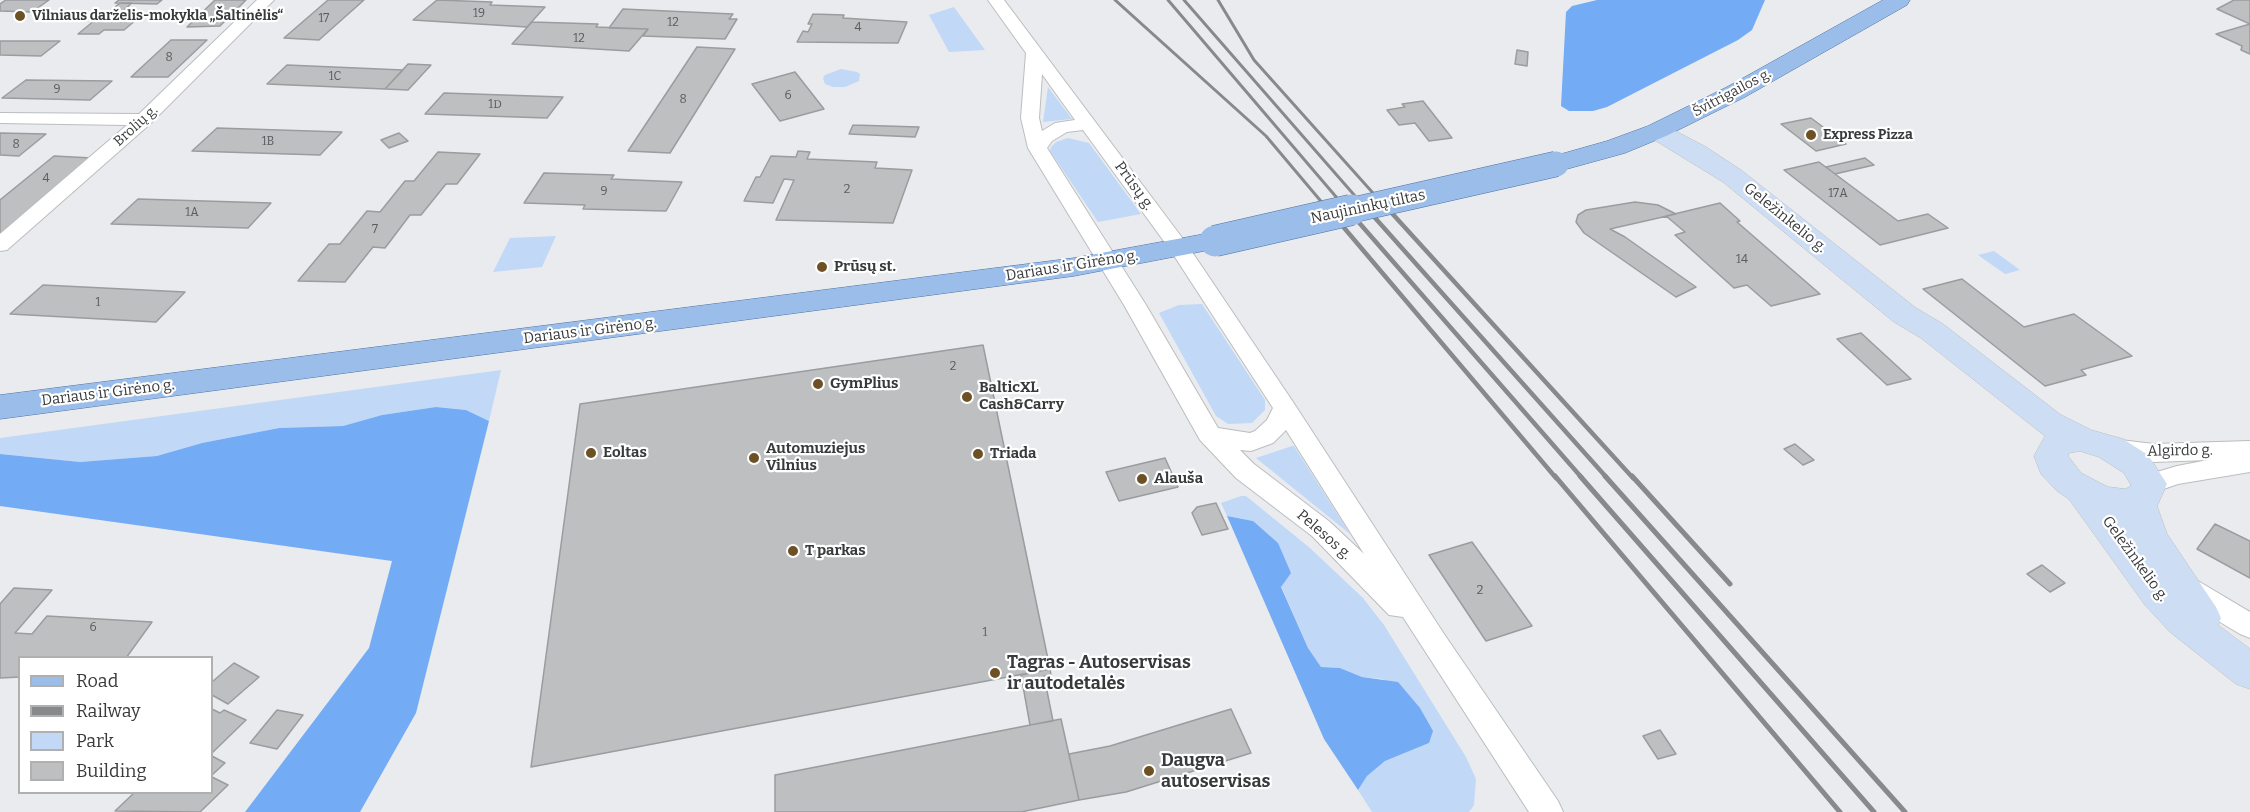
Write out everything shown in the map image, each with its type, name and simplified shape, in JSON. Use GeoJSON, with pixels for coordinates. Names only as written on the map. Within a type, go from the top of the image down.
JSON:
{"type":"FeatureCollection","features":[{"type":"Feature","properties":{"kind":"main road","name":"Švitrigailos g."},"geometry":{"type":"LineString","coordinates":[[1556,164],[1616,147],[1658,131],[1736,92],[1899,0]]}},
{"type":"Feature","properties":{"kind":"main road","name":"Geležinkelio g."},"geometry":{"type":"LineString","coordinates":[[1658,131],[1732,176],[1905,315],[1932,346],[1974,386],[2030,433],[2081,448]]}},
{"type":"Feature","properties":{"kind":"main road","name":"Naujininkų tiltas"},"geometry":{"type":"LineString","coordinates":[[1179,248],[1556,164]]}},
{"type":"Feature","properties":{"kind":"main road","name":"Dariaus ir Girėno g."},"geometry":{"type":"LineString","coordinates":[[0,407],[1109,262],[1179,248]]}},
{"type":"Feature","properties":{"kind":"main road"},"geometry":{"type":"LineString","coordinates":[[2081,448],[2136,464],[2145,474],[2144,492],[2127,503],[2113,502],[2083,491],[2059,474],[2081,448]]}},
{"type":"Feature","properties":{"kind":"main road","name":"Geležinkelio g."},"geometry":{"type":"LineString","coordinates":[[2083,491],[2110,525],[2158,594],[2184,621],[2234,636]]}},
{"type":"Feature","properties":{"kind":"main road","name":"Geležinkelio g."},"geometry":{"type":"LineString","coordinates":[[2144,492],[2141,517],[2147,532],[2179,584],[2234,636],[2250,672]]}},
{"type":"Feature","properties":{"kind":"street","name":"Brolių g."},"geometry":{"type":"LineString","coordinates":[[0,245],[144,120],[266,0]]}},
{"type":"Feature","properties":{"kind":"street","name":"Prūsų g."},"geometry":{"type":"LineString","coordinates":[[996,0],[1179,248]]}},
{"type":"Feature","properties":{"kind":"street"},"geometry":{"type":"LineString","coordinates":[[1035,53],[1030,118],[1037,148],[1109,262]]}},
{"type":"Feature","properties":{"kind":"street"},"geometry":{"type":"LineString","coordinates":[[0,118],[144,120]]}},
{"type":"Feature","properties":{"kind":"street"},"geometry":{"type":"LineString","coordinates":[[1037,148],[1046,136],[1062,128],[1089,124]]}},
{"type":"Feature","properties":{"kind":"street","name":"Pelesos g."},"geometry":{"type":"LineString","coordinates":[[1179,248],[1285,408],[1434,643],[1547,812]]}},
{"type":"Feature","properties":{"kind":"street","name":"Pelesos g."},"geometry":{"type":"LineString","coordinates":[[1109,262],[1209,434],[1245,471],[1329,537],[1434,643]]}},
{"type":"Feature","properties":{"kind":"street"},"geometry":{"type":"LineString","coordinates":[[1209,434],[1230,440],[1251,442],[1264,437],[1277,425],[1285,408]]}},
{"type":"Feature","properties":{"kind":"street","name":"Algirdo g."},"geometry":{"type":"LineString","coordinates":[[2081,448],[2154,453],[2250,450]]}},
{"type":"Feature","properties":{"kind":"street","name":"Algirdo g."},"geometry":{"type":"LineString","coordinates":[[2144,492],[2177,475],[2250,463]]}},
{"type":"Feature","properties":{"kind":"green space"},"geometry":{"type":"Polygon","coordinates":[[[954,7],[985,50],[949,52],[929,15],[954,7]]]}},
{"type":"Feature","properties":{"kind":"green space"},"geometry":{"type":"Polygon","coordinates":[[[841,69],[860,74],[859,81],[845,87],[825,84],[823,78],[825,75],[841,69]]]}},
{"type":"Feature","properties":{"kind":"green space"},"geometry":{"type":"Polygon","coordinates":[[[1048,87],[1072,119],[1043,122],[1048,87]]]}},
{"type":"Feature","properties":{"kind":"green space"},"geometry":{"type":"Polygon","coordinates":[[[1068,138],[1089,143],[1141,214],[1098,222],[1050,151],[1056,142],[1068,138]]]}},
{"type":"Feature","properties":{"kind":"green space"},"geometry":{"type":"Polygon","coordinates":[[[556,236],[542,267],[493,272],[510,238],[556,236]]]}},
{"type":"Feature","properties":{"kind":"green space"},"geometry":{"type":"Polygon","coordinates":[[[1994,251],[2020,270],[2005,274],[1978,255],[1994,251]]]}},
{"type":"Feature","properties":{"kind":"green space"},"geometry":{"type":"Polygon","coordinates":[[[1202,304],[1265,400],[1265,410],[1252,423],[1228,424],[1216,416],[1159,313],[1179,305],[1202,304]]]}},
{"type":"Feature","properties":{"kind":"green space"},"geometry":{"type":"Polygon","coordinates":[[[501,370],[489,421],[466,410],[436,407],[382,415],[343,426],[279,428],[202,443],[158,456],[80,462],[0,454],[0,438],[501,370]]]}},
{"type":"Feature","properties":{"kind":"green space"},"geometry":{"type":"Polygon","coordinates":[[[1294,446],[1350,534],[1256,458],[1294,446]]]}},
{"type":"Feature","properties":{"kind":"green space"},"geometry":{"type":"Polygon","coordinates":[[[1246,496],[1310,548],[1363,598],[1384,625],[1466,757],[1476,779],[1474,805],[1469,812],[1372,812],[1358,790],[1367,776],[1385,761],[1429,743],[1383,679],[1362,677],[1340,668],[1321,667],[1308,648],[1253,521],[1227,516],[1221,503],[1246,496]]]}},
{"type":"Feature","properties":{"kind":"shaded area"},"geometry":{"type":"Polygon","coordinates":[[[1597,0],[1765,0],[1752,30],[1738,40],[1607,107],[1593,111],[1569,111],[1561,106],[1566,12],[1572,6],[1597,0]]]}},
{"type":"Feature","properties":{"kind":"shaded area"},"geometry":{"type":"Polygon","coordinates":[[[436,407],[466,410],[489,421],[416,713],[360,812],[245,812],[369,648],[392,561],[0,506],[0,454],[80,462],[157,456],[202,443],[279,428],[343,426],[382,415],[436,407]]]}},
{"type":"Feature","properties":{"kind":"shaded area"},"geometry":{"type":"Polygon","coordinates":[[[1227,516],[1253,521],[1278,543],[1291,573],[1281,587],[1308,648],[1321,667],[1340,668],[1362,677],[1398,682],[1420,708],[1433,731],[1429,743],[1385,761],[1367,776],[1358,790],[1324,739],[1227,516]]]}},
{"type":"Feature","properties":{"kind":"building"},"geometry":{"type":"Polygon","coordinates":[[[6,0],[49,0],[32,12],[0,11],[0,4],[6,0]]]}},
{"type":"Feature","properties":{"kind":"building"},"geometry":{"type":"Polygon","coordinates":[[[119,0],[162,0],[157,4],[115,3],[119,0]]]}},
{"type":"Feature","properties":{"kind":"building"},"geometry":{"type":"Polygon","coordinates":[[[215,0],[246,0],[220,26],[187,27],[215,0]]]}},
{"type":"Feature","properties":{"kind":"building"},"geometry":{"type":"Polygon","coordinates":[[[328,0],[364,0],[319,40],[284,38],[328,0]]]}},
{"type":"Feature","properties":{"kind":"building"},"geometry":{"type":"Polygon","coordinates":[[[437,0],[545,7],[527,27],[413,20],[437,0]]]}},
{"type":"Feature","properties":{"kind":"building"},"geometry":{"type":"Polygon","coordinates":[[[2234,0],[2250,0],[2250,24],[2217,9],[2234,0]]]}},
{"type":"Feature","properties":{"kind":"building"},"geometry":{"type":"Polygon","coordinates":[[[120,3],[132,3],[117,16],[104,16],[120,3]]]}},
{"type":"Feature","properties":{"kind":"building"},"geometry":{"type":"Polygon","coordinates":[[[623,9],[733,14],[729,19],[737,19],[725,39],[643,36],[648,29],[609,28],[623,9]]]}},
{"type":"Feature","properties":{"kind":"building"},"geometry":{"type":"Polygon","coordinates":[[[813,14],[907,22],[898,43],[797,42],[803,31],[808,32],[812,24],[808,24],[813,14]]]}},
{"type":"Feature","properties":{"kind":"building"},"geometry":{"type":"Polygon","coordinates":[[[95,20],[136,20],[124,30],[104,30],[99,34],[78,34],[95,20]]]}},
{"type":"Feature","properties":{"kind":"building"},"geometry":{"type":"Polygon","coordinates":[[[532,22],[598,24],[596,27],[648,29],[629,51],[512,44],[532,22]]]}},
{"type":"Feature","properties":{"kind":"building"},"geometry":{"type":"Polygon","coordinates":[[[2250,24],[2250,54],[2241,50],[2242,46],[2216,34],[2250,24]]]}},
{"type":"Feature","properties":{"kind":"building"},"geometry":{"type":"Polygon","coordinates":[[[171,40],[207,40],[168,77],[131,77],[171,40]]]}},
{"type":"Feature","properties":{"kind":"building"},"geometry":{"type":"Polygon","coordinates":[[[0,41],[60,41],[41,56],[0,55],[0,41]]]}},
{"type":"Feature","properties":{"kind":"building"},"geometry":{"type":"Polygon","coordinates":[[[697,47],[735,49],[670,153],[628,151],[697,47]]]}},
{"type":"Feature","properties":{"kind":"building"},"geometry":{"type":"Polygon","coordinates":[[[1517,50],[1528,52],[1527,66],[1515,64],[1517,50]]]}},
{"type":"Feature","properties":{"kind":"building"},"geometry":{"type":"Polygon","coordinates":[[[408,64],[431,65],[408,90],[385,89],[408,64]]]}},
{"type":"Feature","properties":{"kind":"building"},"geometry":{"type":"Polygon","coordinates":[[[287,65],[403,70],[385,89],[267,84],[287,65]]]}},
{"type":"Feature","properties":{"kind":"building"},"geometry":{"type":"Polygon","coordinates":[[[795,72],[824,109],[780,121],[752,84],[795,72]]]}},
{"type":"Feature","properties":{"kind":"building"},"geometry":{"type":"Polygon","coordinates":[[[26,80],[112,81],[90,100],[2,98],[26,80]]]}},
{"type":"Feature","properties":{"kind":"building"},"geometry":{"type":"Polygon","coordinates":[[[444,93],[563,97],[547,118],[425,114],[444,93]]]}},
{"type":"Feature","properties":{"kind":"building"},"geometry":{"type":"Polygon","coordinates":[[[1423,101],[1452,138],[1429,141],[1415,123],[1399,125],[1387,110],[1405,107],[1402,104],[1423,101]]]}},
{"type":"Feature","properties":{"kind":"building"},"geometry":{"type":"Polygon","coordinates":[[[1811,118],[1846,144],[1816,151],[1781,124],[1811,118]]]}},
{"type":"Feature","properties":{"kind":"building"},"geometry":{"type":"Polygon","coordinates":[[[853,125],[919,127],[915,137],[849,134],[853,125]]]}},
{"type":"Feature","properties":{"kind":"building"},"geometry":{"type":"Polygon","coordinates":[[[217,128],[342,132],[320,155],[192,151],[217,128]]]}},
{"type":"Feature","properties":{"kind":"building"},"geometry":{"type":"Polygon","coordinates":[[[0,133],[46,134],[19,156],[0,155],[0,133]]]}},
{"type":"Feature","properties":{"kind":"building"},"geometry":{"type":"Polygon","coordinates":[[[399,133],[408,141],[389,148],[381,140],[399,133]]]}},
{"type":"Feature","properties":{"kind":"building"},"geometry":{"type":"Polygon","coordinates":[[[798,151],[810,152],[807,159],[877,162],[875,168],[912,170],[893,223],[776,220],[794,180],[784,179],[773,203],[744,201],[756,177],[760,177],[771,156],[796,157],[798,151]]]}},
{"type":"Feature","properties":{"kind":"building"},"geometry":{"type":"Polygon","coordinates":[[[438,152],[480,154],[457,184],[446,184],[421,215],[410,215],[385,248],[373,247],[345,282],[298,281],[329,244],[340,244],[367,211],[380,212],[405,181],[414,181],[438,152]]]}},
{"type":"Feature","properties":{"kind":"building"},"geometry":{"type":"Polygon","coordinates":[[[54,156],[92,158],[0,234],[0,200],[54,156]]]}},
{"type":"Feature","properties":{"kind":"building"},"geometry":{"type":"Polygon","coordinates":[[[1865,158],[1874,165],[1835,174],[1826,167],[1865,158]]]}},
{"type":"Feature","properties":{"kind":"building"},"geometry":{"type":"Polygon","coordinates":[[[1819,162],[1898,221],[1928,214],[1948,228],[1880,245],[1784,170],[1819,162]]]}},
{"type":"Feature","properties":{"kind":"building"},"geometry":{"type":"Polygon","coordinates":[[[544,173],[614,175],[611,179],[682,182],[666,211],[583,209],[585,205],[524,203],[544,173]]]}},
{"type":"Feature","properties":{"kind":"building"},"geometry":{"type":"Polygon","coordinates":[[[138,199],[271,203],[248,228],[111,224],[138,199]]]}},
{"type":"Feature","properties":{"kind":"building"},"geometry":{"type":"Polygon","coordinates":[[[1635,202],[1658,205],[1676,214],[1610,229],[1696,287],[1676,297],[1584,233],[1576,222],[1578,215],[1586,210],[1635,202]]]}},
{"type":"Feature","properties":{"kind":"building"},"geometry":{"type":"Polygon","coordinates":[[[1720,203],[1740,221],[1737,222],[1820,294],[1771,306],[1747,285],[1734,288],[1675,235],[1685,232],[1666,216],[1720,203]]]}},
{"type":"Feature","properties":{"kind":"building"},"geometry":{"type":"Polygon","coordinates":[[[1962,279],[2024,327],[2074,314],[2132,356],[2081,370],[2086,375],[2045,386],[1923,289],[1962,279]]]}},
{"type":"Feature","properties":{"kind":"building"},"geometry":{"type":"Polygon","coordinates":[[[43,285],[185,292],[156,322],[10,314],[43,285]]]}},
{"type":"Feature","properties":{"kind":"building"},"geometry":{"type":"Polygon","coordinates":[[[1861,333],[1911,379],[1887,385],[1837,339],[1861,333]]]}},
{"type":"Feature","properties":{"kind":"building","name":"T parkas"},"geometry":{"type":"Polygon","coordinates":[[[983,345],[1050,669],[531,767],[580,404],[983,345]]]}},
{"type":"Feature","properties":{"kind":"building"},"geometry":{"type":"Polygon","coordinates":[[[1795,444],[1814,460],[1803,465],[1784,449],[1795,444]]]}},
{"type":"Feature","properties":{"kind":"building","name":"Alauša"},"geometry":{"type":"Polygon","coordinates":[[[1165,458],[1178,487],[1119,501],[1106,472],[1165,458]]]}},
{"type":"Feature","properties":{"kind":"building"},"geometry":{"type":"Polygon","coordinates":[[[1216,503],[1228,529],[1202,535],[1192,513],[1197,507],[1216,503]]]}},
{"type":"Feature","properties":{"kind":"building"},"geometry":{"type":"Polygon","coordinates":[[[2215,524],[2250,541],[2250,578],[2197,549],[2215,524]]]}},
{"type":"Feature","properties":{"kind":"building"},"geometry":{"type":"Polygon","coordinates":[[[1472,542],[1532,626],[1486,641],[1429,555],[1472,542]]]}},
{"type":"Feature","properties":{"kind":"building"},"geometry":{"type":"Polygon","coordinates":[[[2042,565],[2065,583],[2050,592],[2027,574],[2042,565]]]}},
{"type":"Feature","properties":{"kind":"building"},"geometry":{"type":"Polygon","coordinates":[[[14,588],[52,590],[15,633],[32,634],[47,616],[152,622],[127,656],[18,656],[18,677],[0,678],[0,604],[14,588]]]}},
{"type":"Feature","properties":{"kind":"building"},"geometry":{"type":"Polygon","coordinates":[[[234,663],[259,677],[228,704],[213,696],[213,681],[234,663]]]}},
{"type":"Feature","properties":{"kind":"building"},"geometry":{"type":"Polygon","coordinates":[[[1050,669],[1051,675],[1044,676],[1053,721],[1030,725],[1021,675],[1050,669]]]}},
{"type":"Feature","properties":{"kind":"building"},"geometry":{"type":"Polygon","coordinates":[[[1231,709],[1251,753],[1126,792],[1079,800],[1069,754],[1110,746],[1231,709]]]}},
{"type":"Feature","properties":{"kind":"building"},"geometry":{"type":"Polygon","coordinates":[[[213,710],[220,713],[224,710],[246,720],[213,752],[213,710]]]}},
{"type":"Feature","properties":{"kind":"building"},"geometry":{"type":"Polygon","coordinates":[[[277,710],[303,715],[277,749],[250,743],[277,710]]]}},
{"type":"Feature","properties":{"kind":"building"},"geometry":{"type":"Polygon","coordinates":[[[1061,719],[1079,800],[1021,812],[775,812],[775,775],[1061,719]]]}},
{"type":"Feature","properties":{"kind":"building"},"geometry":{"type":"Polygon","coordinates":[[[1660,730],[1676,754],[1658,759],[1643,736],[1660,730]]]}},
{"type":"Feature","properties":{"kind":"building"},"geometry":{"type":"Polygon","coordinates":[[[213,757],[225,763],[213,774],[213,757]]]}},
{"type":"Feature","properties":{"kind":"building"},"geometry":{"type":"Polygon","coordinates":[[[213,778],[228,785],[200,812],[115,811],[133,794],[213,794],[213,778]]]}},
{"type":"Feature","properties":{"kind":"railway"},"geometry":{"type":"LineString","coordinates":[[1115,0],[1266,136],[1330,212]]}},
{"type":"Feature","properties":{"kind":"railway"},"geometry":{"type":"LineString","coordinates":[[1168,0],[1349,212]]}},
{"type":"Feature","properties":{"kind":"railway"},"geometry":{"type":"LineString","coordinates":[[1184,0],[1369,212]]}},
{"type":"Feature","properties":{"kind":"railway"},"geometry":{"type":"LineString","coordinates":[[1218,0],[1254,60],[1390,212]]}},
{"type":"Feature","properties":{"kind":"railway"},"geometry":{"type":"LineString","coordinates":[[1329,210],[1556,478]]}},
{"type":"Feature","properties":{"kind":"railway"},"geometry":{"type":"LineString","coordinates":[[1348,210],[1582,478]]}},
{"type":"Feature","properties":{"kind":"railway"},"geometry":{"type":"LineString","coordinates":[[1368,210],[1607,478]]}},
{"type":"Feature","properties":{"kind":"railway"},"geometry":{"type":"LineString","coordinates":[[1389,210],[1633,478]]}},
{"type":"Feature","properties":{"kind":"railway"},"geometry":{"type":"LineString","coordinates":[[1555,476],[1840,812]]}},
{"type":"Feature","properties":{"kind":"railway"},"geometry":{"type":"LineString","coordinates":[[1580,476],[1874,812]]}},
{"type":"Feature","properties":{"kind":"railway"},"geometry":{"type":"LineString","coordinates":[[1605,476],[1905,812]]}},
{"type":"Feature","properties":{"kind":"railway"},"geometry":{"type":"LineString","coordinates":[[1632,476],[1730,584]]}},
{"type":"Feature","properties":{"kind":"place","name":"Vilniaus darželis-mokykla „Šaltinėlis“"},"geometry":{"type":"Point","coordinates":[20,16]}},
{"type":"Feature","properties":{"kind":"place","name":"Express Pizza"},"geometry":{"type":"Point","coordinates":[1811,135]}},
{"type":"Feature","properties":{"kind":"place","name":"Prūsų st."},"geometry":{"type":"Point","coordinates":[822,267]}},
{"type":"Feature","properties":{"kind":"place","name":"GymPlius"},"geometry":{"type":"Point","coordinates":[818,384]}},
{"type":"Feature","properties":{"kind":"place","name":"BalticXL Cash&Carry"},"geometry":{"type":"Point","coordinates":[967,397]}},
{"type":"Feature","properties":{"kind":"place","name":"Eoltas"},"geometry":{"type":"Point","coordinates":[591,453]}},
{"type":"Feature","properties":{"kind":"place","name":"Triada"},"geometry":{"type":"Point","coordinates":[978,454]}},
{"type":"Feature","properties":{"kind":"place","name":"Automuziejus Vilnius"},"geometry":{"type":"Point","coordinates":[754,458]}},
{"type":"Feature","properties":{"kind":"place","name":"Alauša"},"geometry":{"type":"Point","coordinates":[1142,479]}},
{"type":"Feature","properties":{"kind":"place","name":"T parkas"},"geometry":{"type":"Point","coordinates":[793,551]}},
{"type":"Feature","properties":{"kind":"place","name":"Tagras - Autoservisas ir autodetalės"},"geometry":{"type":"Point","coordinates":[995,673]}},
{"type":"Feature","properties":{"kind":"place","name":"Daugva autoservisas"},"geometry":{"type":"Point","coordinates":[1149,771]}}]}
